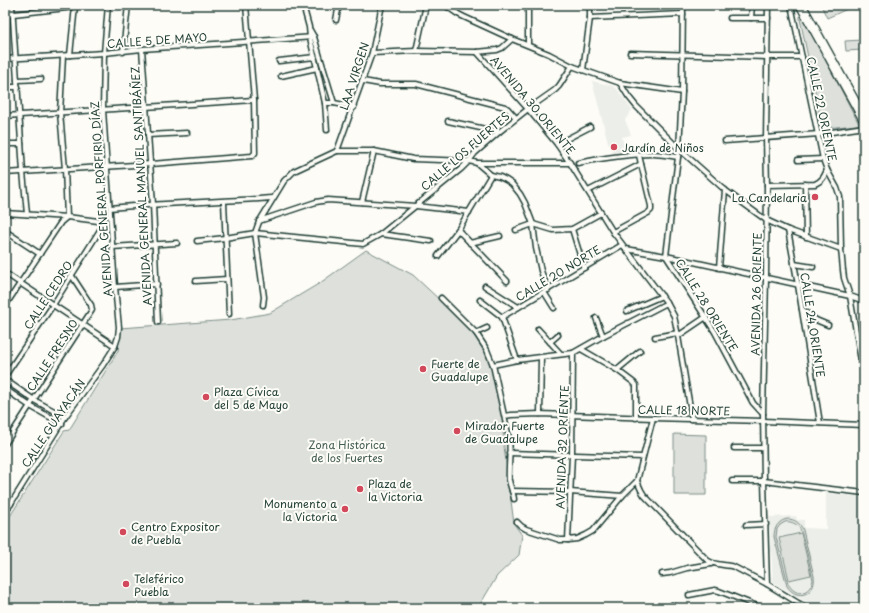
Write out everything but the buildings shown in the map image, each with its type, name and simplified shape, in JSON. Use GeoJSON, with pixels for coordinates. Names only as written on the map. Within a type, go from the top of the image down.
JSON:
{"type":"FeatureCollection","features":[{"type":"Feature","properties":{"kind":"main road"},"geometry":{"type":"LineString","coordinates":[[798,5],[864,124]]}},
{"type":"Feature","properties":{"kind":"main road"},"geometry":{"type":"LineString","coordinates":[[804,5],[864,114]]}},
{"type":"Feature","properties":{"kind":"street"},"geometry":{"type":"LineString","coordinates":[[12,5],[27,214]]}},
{"type":"Feature","properties":{"kind":"street","name":"AVENIDA GENERAL PORFIRIO DÍAZ"},"geometry":{"type":"LineString","coordinates":[[108,5],[104,53],[102,110],[119,327],[116,344]]}},
{"type":"Feature","properties":{"kind":"street"},"geometry":{"type":"LineString","coordinates":[[123,52],[128,5]]}},
{"type":"Feature","properties":{"kind":"street"},"geometry":{"type":"LineString","coordinates":[[5,173],[252,156],[255,153],[254,100],[246,5]]}},
{"type":"Feature","properties":{"kind":"street"},"geometry":{"type":"LineString","coordinates":[[303,5],[312,38],[334,103]]}},
{"type":"Feature","properties":{"kind":"street"},"geometry":{"type":"LineString","coordinates":[[336,20],[339,5]]}},
{"type":"Feature","properties":{"kind":"street","name":"LAA VIRGEN"},"geometry":{"type":"LineString","coordinates":[[338,151],[372,53],[382,5]]}},
{"type":"Feature","properties":{"kind":"street"},"geometry":{"type":"LineString","coordinates":[[416,51],[426,5]]}},
{"type":"Feature","properties":{"kind":"street"},"geometry":{"type":"LineString","coordinates":[[445,5],[458,14],[512,39],[528,44],[572,66],[620,83],[682,92]]}},
{"type":"Feature","properties":{"kind":"street"},"geometry":{"type":"LineString","coordinates":[[528,5],[528,44]]}},
{"type":"Feature","properties":{"kind":"street"},"geometry":{"type":"LineString","coordinates":[[583,70],[590,18],[590,5]]}},
{"type":"Feature","properties":{"kind":"street","name":"CALLE 28 ORIENTE"},"geometry":{"type":"LineString","coordinates":[[683,5],[682,92],[679,149],[666,256],[715,332],[753,403],[763,414]]}},
{"type":"Feature","properties":{"kind":"street"},"geometry":{"type":"LineString","coordinates":[[751,18],[752,5]]}},
{"type":"Feature","properties":{"kind":"street","name":"AVENIDA 26 ORIENTE"},"geometry":{"type":"LineString","coordinates":[[768,5],[766,278],[763,414],[768,584]]}},
{"type":"Feature","properties":{"kind":"street","name":"CALLE 22 ORIENTE"},"geometry":{"type":"LineString","coordinates":[[791,5],[823,159],[826,170],[837,188],[840,197],[841,249],[844,278],[850,296],[864,379]]}},
{"type":"Feature","properties":{"kind":"street"},"geometry":{"type":"LineString","coordinates":[[5,15],[75,6],[70,55]]}},
{"type":"Feature","properties":{"kind":"street"},"geometry":{"type":"LineString","coordinates":[[590,18],[683,14]]}},
{"type":"Feature","properties":{"kind":"street"},"geometry":{"type":"LineString","coordinates":[[730,18],[768,18]]}},
{"type":"Feature","properties":{"kind":"street"},"geometry":{"type":"LineString","coordinates":[[312,38],[325,103],[327,130]]}},
{"type":"Feature","properties":{"kind":"street","name":"CALLE 5 DE MAYO"},"geometry":{"type":"LineString","coordinates":[[5,59],[312,38]]}},
{"type":"Feature","properties":{"kind":"street"},"geometry":{"type":"LineString","coordinates":[[372,53],[416,51],[477,52],[497,50],[502,48],[512,39]]}},
{"type":"Feature","properties":{"kind":"street","name":"AVENIDA GENERAL MANUEL SANTIBÁÑEZ"},"geometry":{"type":"LineString","coordinates":[[142,49],[151,164],[158,322]]}},
{"type":"Feature","properties":{"kind":"street","name":"AVENIDA 30 ORIENTE"},"geometry":{"type":"LineString","coordinates":[[477,52],[557,144],[613,232],[667,303],[674,316],[692,419]]}},
{"type":"Feature","properties":{"kind":"street"},"geometry":{"type":"LineString","coordinates":[[630,53],[802,57]]}},
{"type":"Feature","properties":{"kind":"street"},"geometry":{"type":"LineString","coordinates":[[63,56],[60,113],[65,169],[67,217]]}},
{"type":"Feature","properties":{"kind":"street"},"geometry":{"type":"LineString","coordinates":[[279,61],[315,57]]}},
{"type":"Feature","properties":{"kind":"street","name":"CALLE LOS FUERTES"},"geometry":{"type":"LineString","coordinates":[[255,233],[363,244],[381,234],[416,206],[454,175],[475,153],[499,132],[555,90],[572,66]]}},
{"type":"Feature","properties":{"kind":"street"},"geometry":{"type":"LineString","coordinates":[[281,76],[317,68]]}},
{"type":"Feature","properties":{"kind":"street"},"geometry":{"type":"LineString","coordinates":[[320,79],[326,78]]}},
{"type":"Feature","properties":{"kind":"street"},"geometry":{"type":"LineString","coordinates":[[17,80],[40,79]]}},
{"type":"Feature","properties":{"kind":"street"},"geometry":{"type":"LineString","coordinates":[[363,81],[380,84],[416,84],[505,107],[516,118]]}},
{"type":"Feature","properties":{"kind":"street"},"geometry":{"type":"LineString","coordinates":[[620,83],[636,106],[679,149],[725,190],[766,220],[806,237],[841,249]]}},
{"type":"Feature","properties":{"kind":"street"},"geometry":{"type":"LineString","coordinates":[[5,87],[18,87]]}},
{"type":"Feature","properties":{"kind":"street"},"geometry":{"type":"LineString","coordinates":[[5,116],[254,100]]}},
{"type":"Feature","properties":{"kind":"street"},"geometry":{"type":"LineString","coordinates":[[325,103],[334,103],[354,107]]}},
{"type":"Feature","properties":{"kind":"street"},"geometry":{"type":"LineString","coordinates":[[448,121],[499,132]]}},
{"type":"Feature","properties":{"kind":"street"},"geometry":{"type":"LineString","coordinates":[[557,144],[590,127]]}},
{"type":"Feature","properties":{"kind":"street"},"geometry":{"type":"LineString","coordinates":[[725,141],[819,134],[864,127]]}},
{"type":"Feature","properties":{"kind":"street"},"geometry":{"type":"LineString","coordinates":[[148,135],[187,133]]}},
{"type":"Feature","properties":{"kind":"street"},"geometry":{"type":"LineString","coordinates":[[5,144],[21,144]]}},
{"type":"Feature","properties":{"kind":"street"},"geometry":{"type":"LineString","coordinates":[[263,305],[264,297],[255,233],[259,222],[284,181],[294,172],[338,151],[374,151],[413,159],[469,161],[477,163],[570,163]]}},
{"type":"Feature","properties":{"kind":"street"},"geometry":{"type":"LineString","coordinates":[[362,202],[374,151]]}},
{"type":"Feature","properties":{"kind":"street"},"geometry":{"type":"LineString","coordinates":[[578,163],[615,156],[655,154],[678,157]]}},
{"type":"Feature","properties":{"kind":"street"},"geometry":{"type":"LineString","coordinates":[[613,232],[651,210],[640,155]]}},
{"type":"Feature","properties":{"kind":"street"},"geometry":{"type":"LineString","coordinates":[[798,160],[823,159]]}},
{"type":"Feature","properties":{"kind":"street"},"geometry":{"type":"LineString","coordinates":[[477,163],[491,175],[500,176],[512,184],[525,203],[533,224],[536,248],[546,291],[554,308]]}},
{"type":"Feature","properties":{"kind":"street"},"geometry":{"type":"LineString","coordinates":[[588,192],[641,164]]}},
{"type":"Feature","properties":{"kind":"street"},"geometry":{"type":"LineString","coordinates":[[767,185],[815,184],[823,180],[826,170]]}},
{"type":"Feature","properties":{"kind":"street"},"geometry":{"type":"LineString","coordinates":[[438,256],[458,230],[491,175]]}},
{"type":"Feature","properties":{"kind":"street"},"geometry":{"type":"LineString","coordinates":[[805,184],[806,237]]}},
{"type":"Feature","properties":{"kind":"street"},"geometry":{"type":"LineString","coordinates":[[719,268],[725,190]]}},
{"type":"Feature","properties":{"kind":"street"},"geometry":{"type":"LineString","coordinates":[[110,208],[153,204],[224,202],[273,198]]}},
{"type":"Feature","properties":{"kind":"street"},"geometry":{"type":"LineString","coordinates":[[259,222],[316,202],[328,200],[416,206],[469,212]]}},
{"type":"Feature","properties":{"kind":"street"},"geometry":{"type":"LineString","coordinates":[[224,202],[229,314]]}},
{"type":"Feature","properties":{"kind":"street"},"geometry":{"type":"LineString","coordinates":[[5,213],[67,217],[110,222]]}},
{"type":"Feature","properties":{"kind":"street"},"geometry":{"type":"LineString","coordinates":[[516,230],[533,224],[553,230],[572,229],[601,213]]}},
{"type":"Feature","properties":{"kind":"street"},"geometry":{"type":"LineString","coordinates":[[5,306],[61,222],[67,217]]}},
{"type":"Feature","properties":{"kind":"street","name":"CALLE CEDRO"},"geometry":{"type":"LineString","coordinates":[[5,376],[72,276],[105,222]]}},
{"type":"Feature","properties":{"kind":"street"},"geometry":{"type":"LineString","coordinates":[[572,229],[584,268]]}},
{"type":"Feature","properties":{"kind":"street"},"geometry":{"type":"LineString","coordinates":[[458,230],[507,282]]}},
{"type":"Feature","properties":{"kind":"street","name":"CALLE 24 ORIENTE"},"geometry":{"type":"LineString","coordinates":[[788,230],[820,423]]}},
{"type":"Feature","properties":{"kind":"street"},"geometry":{"type":"LineString","coordinates":[[5,231],[40,254]]}},
{"type":"Feature","properties":{"kind":"street"},"geometry":{"type":"LineString","coordinates":[[197,241],[255,233]]}},
{"type":"Feature","properties":{"kind":"street"},"geometry":{"type":"LineString","coordinates":[[381,234],[431,242]]}},
{"type":"Feature","properties":{"kind":"street"},"geometry":{"type":"LineString","coordinates":[[470,243],[500,236]]}},
{"type":"Feature","properties":{"kind":"street"},"geometry":{"type":"LineString","coordinates":[[112,247],[177,243]]}},
{"type":"Feature","properties":{"kind":"street","name":"CALLE 20 NORTE"},"geometry":{"type":"LineString","coordinates":[[502,317],[622,245]]}},
{"type":"Feature","properties":{"kind":"street"},"geometry":{"type":"LineString","coordinates":[[626,249],[666,256],[850,296],[864,301]]}},
{"type":"Feature","properties":{"kind":"street"},"geometry":{"type":"LineString","coordinates":[[794,264],[813,267]]}},
{"type":"Feature","properties":{"kind":"street"},"geometry":{"type":"LineString","coordinates":[[5,273],[83,325],[116,344]]}},
{"type":"Feature","properties":{"kind":"street","name":"CALLE FRESNO"},"geometry":{"type":"LineString","coordinates":[[5,444],[92,310],[92,307],[72,276]]}},
{"type":"Feature","properties":{"kind":"street"},"geometry":{"type":"LineString","coordinates":[[196,281],[227,280]]}},
{"type":"Feature","properties":{"kind":"street"},"geometry":{"type":"LineString","coordinates":[[115,287],[157,284]]}},
{"type":"Feature","properties":{"kind":"street"},"geometry":{"type":"LineString","coordinates":[[485,286],[518,308]]}},
{"type":"Feature","properties":{"kind":"street"},"geometry":{"type":"LineString","coordinates":[[627,311],[662,296]]}},
{"type":"Feature","properties":{"kind":"street"},"geometry":{"type":"LineString","coordinates":[[442,298],[476,333],[487,350],[493,365],[509,438],[509,478],[514,499]]}},
{"type":"Feature","properties":{"kind":"street"},"geometry":{"type":"LineString","coordinates":[[480,300],[502,317],[517,360]]}},
{"type":"Feature","properties":{"kind":"street"},"geometry":{"type":"LineString","coordinates":[[493,365],[517,360],[573,353],[667,303]]}},
{"type":"Feature","properties":{"kind":"street"},"geometry":{"type":"LineString","coordinates":[[802,309],[816,320],[828,325]]}},
{"type":"Feature","properties":{"kind":"street"},"geometry":{"type":"LineString","coordinates":[[655,337],[678,335],[706,317]]}},
{"type":"Feature","properties":{"kind":"street"},"geometry":{"type":"LineString","coordinates":[[596,318],[603,336]]}},
{"type":"Feature","properties":{"kind":"street"},"geometry":{"type":"LineString","coordinates":[[476,333],[487,328]]}},
{"type":"Feature","properties":{"kind":"street"},"geometry":{"type":"LineString","coordinates":[[538,329],[561,354]]}},
{"type":"Feature","properties":{"kind":"street"},"geometry":{"type":"LineString","coordinates":[[550,342],[558,335]]}},
{"type":"Feature","properties":{"kind":"street","name":"CALLE GUAYACÁN"},"geometry":{"type":"LineString","coordinates":[[5,513],[65,418],[103,365],[116,344]]}},
{"type":"Feature","properties":{"kind":"street"},"geometry":{"type":"LineString","coordinates":[[581,349],[617,370],[636,385],[636,418]]}},
{"type":"Feature","properties":{"kind":"street"},"geometry":{"type":"LineString","coordinates":[[617,370],[640,351]]}},
{"type":"Feature","properties":{"kind":"street","name":"AVENIDA 32 ORIENTE"},"geometry":{"type":"LineString","coordinates":[[568,540],[572,455],[573,353]]}},
{"type":"Feature","properties":{"kind":"street"},"geometry":{"type":"LineString","coordinates":[[540,414],[541,358]]}},
{"type":"Feature","properties":{"kind":"street"},"geometry":{"type":"LineString","coordinates":[[5,380],[34,400],[65,418]]}},
{"type":"Feature","properties":{"kind":"street"},"geometry":{"type":"LineString","coordinates":[[5,388],[30,406],[62,424]]}},
{"type":"Feature","properties":{"kind":"street","name":"CALLE 18 NORTE"},"geometry":{"type":"LineString","coordinates":[[505,416],[540,414],[636,418],[763,420],[864,425]]}},
{"type":"Feature","properties":{"kind":"street"},"geometry":{"type":"LineString","coordinates":[[517,522],[526,529],[560,540],[577,539],[593,530],[637,481],[653,418]]}},
{"type":"Feature","properties":{"kind":"street"},"geometry":{"type":"LineString","coordinates":[[734,448],[763,448]]}},
{"type":"Feature","properties":{"kind":"street"},"geometry":{"type":"LineString","coordinates":[[509,453],[642,457]]}},
{"type":"Feature","properties":{"kind":"street"},"geometry":{"type":"LineString","coordinates":[[637,481],[644,494],[712,564]]}},
{"type":"Feature","properties":{"kind":"street"},"geometry":{"type":"LineString","coordinates":[[732,481],[764,481],[864,494]]}},
{"type":"Feature","properties":{"kind":"street"},"geometry":{"type":"LineString","coordinates":[[512,491],[570,492],[622,496]]}},
{"type":"Feature","properties":{"kind":"street"},"geometry":{"type":"LineString","coordinates":[[5,500],[11,504]]}},
{"type":"Feature","properties":{"kind":"street"},"geometry":{"type":"LineString","coordinates":[[746,525],[766,524]]}},
{"type":"Feature","properties":{"kind":"street"},"geometry":{"type":"LineString","coordinates":[[662,574],[712,564],[728,565],[768,584],[797,606],[808,608]]}},
{"type":"Feature","properties":{"kind":"street"},"geometry":{"type":"LineString","coordinates":[[689,595],[715,590],[762,608]]}},
{"type":"Feature","properties":{"kind":"shaded area"},"geometry":{"type":"Polygon","coordinates":[[[592,81],[613,86],[617,89],[632,110],[625,120],[631,135],[622,137],[625,151],[614,154],[608,142],[592,81]]]}},
{"type":"Feature","properties":{"kind":"shaded area"},"geometry":{"type":"Polygon","coordinates":[[[826,493],[864,497],[864,608],[821,607],[811,605],[773,582],[769,517],[796,516],[797,520],[804,520],[804,528],[826,529],[826,493]]]}},
{"type":"Feature","properties":{"kind":"green space"},"geometry":{"type":"Polygon","coordinates":[[[821,5],[856,5],[827,18],[821,5]]]}},
{"type":"Feature","properties":{"kind":"green space"},"geometry":{"type":"Polygon","coordinates":[[[800,15],[803,17],[859,124],[826,128],[821,127],[800,15]]]}},
{"type":"Feature","properties":{"kind":"green space"},"geometry":{"type":"Polygon","coordinates":[[[862,40],[863,50],[846,51],[845,41],[862,40]]]}},
{"type":"Feature","properties":{"kind":"green space","name":"Zona Histórica de los Fuertes"},"geometry":{"type":"Polygon","coordinates":[[[366,250],[413,275],[474,332],[487,354],[502,410],[504,446],[514,524],[522,535],[519,555],[497,576],[478,608],[5,608],[5,524],[64,431],[69,430],[118,351],[120,328],[231,320],[270,313],[320,283],[366,250]]]}},
{"type":"Feature","properties":{"kind":"green space"},"geometry":{"type":"Polygon","coordinates":[[[674,434],[706,435],[706,495],[674,495],[674,434]]]}},
{"type":"Feature","properties":{"kind":"green space"},"geometry":{"type":"Polygon","coordinates":[[[787,519],[799,523],[803,530],[814,576],[812,587],[805,594],[801,595],[791,591],[787,586],[774,537],[777,525],[781,521],[787,519]],[[785,522],[777,529],[776,537],[788,583],[794,591],[802,592],[809,589],[813,580],[807,552],[799,527],[791,522],[785,522]]]}},
{"type":"Feature","properties":{"kind":"green space"},"geometry":{"type":"Polygon","coordinates":[[[801,533],[811,575],[789,580],[779,538],[801,533]]]}},
{"type":"Feature","properties":{"kind":"place","name":"Jardín de Niños"},"geometry":{"type":"Point","coordinates":[614,147]}},
{"type":"Feature","properties":{"kind":"place","name":"La Candelaria"},"geometry":{"type":"Point","coordinates":[815,197]}},
{"type":"Feature","properties":{"kind":"place","name":"Fuerte de Guadalupe"},"geometry":{"type":"Point","coordinates":[423,369]}},
{"type":"Feature","properties":{"kind":"place","name":"Plaza Cívica del 5 de Mayo"},"geometry":{"type":"Point","coordinates":[206,397]}},
{"type":"Feature","properties":{"kind":"place","name":"Mirador Fuerte de Guadalupe"},"geometry":{"type":"Point","coordinates":[457,431]}},
{"type":"Feature","properties":{"kind":"place","name":"Plaza de la Victoria"},"geometry":{"type":"Point","coordinates":[360,489]}},
{"type":"Feature","properties":{"kind":"place","name":"Monumento a la Victoria"},"geometry":{"type":"Point","coordinates":[345,509]}},
{"type":"Feature","properties":{"kind":"place","name":"Centro Expositor de Puebla"},"geometry":{"type":"Point","coordinates":[123,532]}},
{"type":"Feature","properties":{"kind":"place","name":"Teleférico Puebla"},"geometry":{"type":"Point","coordinates":[126,584]}}]}
